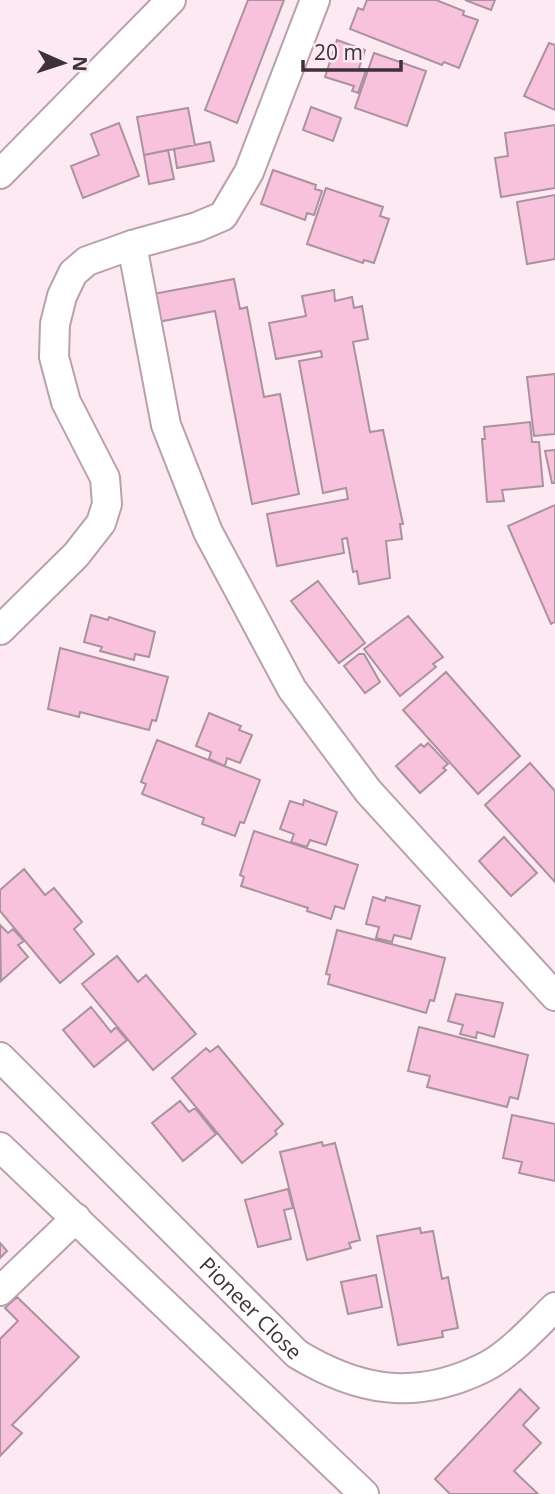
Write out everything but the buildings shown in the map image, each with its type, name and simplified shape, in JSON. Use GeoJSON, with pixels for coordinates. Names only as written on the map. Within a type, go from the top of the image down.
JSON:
{"type":"FeatureCollection","features":[{"type":"Feature","properties":{"kind":"street"},"geometry":{"type":"LineString","coordinates":[[0,174],[172,0]]}},
{"type":"Feature","properties":{"kind":"street"},"geometry":{"type":"LineString","coordinates":[[0,630],[76,555],[102,523],[107,504],[105,478],[58,381],[54,357],[55,324],[62,296],[73,273],[87,261],[132,244],[197,227],[223,216],[239,194],[249,172],[315,0]]}},
{"type":"Feature","properties":{"kind":"street"},"geometry":{"type":"LineString","coordinates":[[132,244],[166,425],[208,532],[292,689],[368,791],[555,996]]}},
{"type":"Feature","properties":{"kind":"street","name":"Pioneer Close"},"geometry":{"type":"LineString","coordinates":[[0,1057],[297,1354],[324,1371],[356,1384],[402,1390],[442,1383],[482,1369],[513,1347],[555,1307]]}},
{"type":"Feature","properties":{"kind":"street"},"geometry":{"type":"LineString","coordinates":[[0,1147],[364,1494]]}},
{"type":"Feature","properties":{"kind":"street"},"geometry":{"type":"LineString","coordinates":[[0,1291],[76,1218]]}}]}
